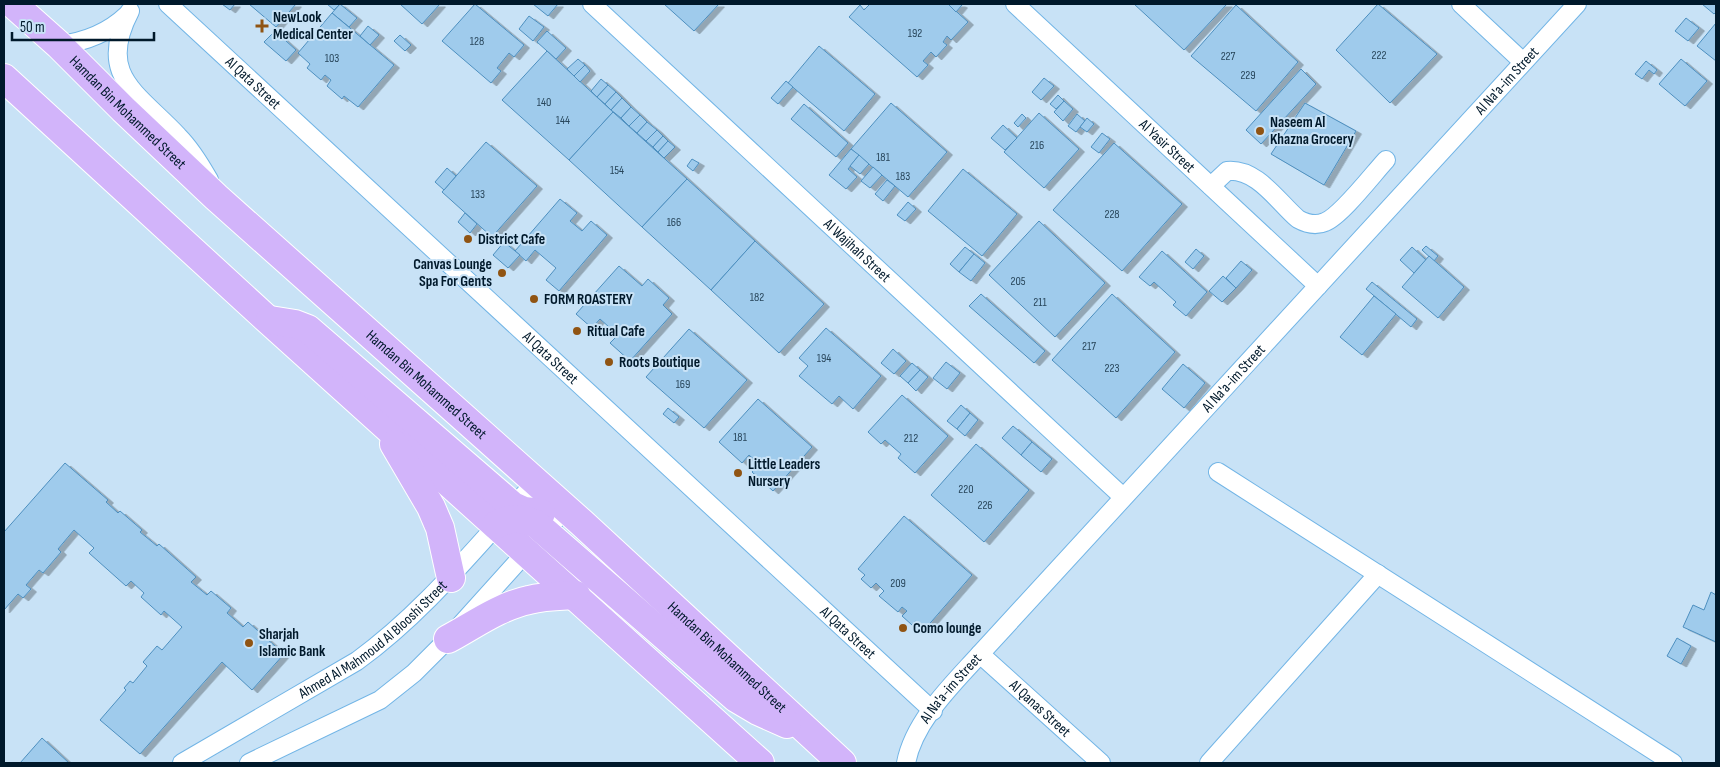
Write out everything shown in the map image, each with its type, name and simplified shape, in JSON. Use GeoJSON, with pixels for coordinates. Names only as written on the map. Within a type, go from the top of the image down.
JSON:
{"type":"FeatureCollection","features":[{"type":"Feature","properties":{"kind":"main road","name":"Hamdan Bin Mohammed Street"},"geometry":{"type":"LineString","coordinates":[[13,4],[59,45],[216,197],[566,509],[842,763]]}},
{"type":"Feature","properties":{"kind":"main road"},"geometry":{"type":"LineString","coordinates":[[4,78],[379,420],[504,516],[525,519],[546,531],[736,698],[766,715],[807,731]]}},
{"type":"Feature","properties":{"kind":"main road"},"geometry":{"type":"LineString","coordinates":[[268,320],[295,324],[308,329],[504,516],[526,553],[576,595],[760,763]]}},
{"type":"Feature","properties":{"kind":"main road"},"geometry":{"type":"LineString","coordinates":[[379,420],[431,508],[440,528],[451,578]]}},
{"type":"Feature","properties":{"kind":"main road"},"geometry":{"type":"LineString","coordinates":[[504,516],[550,513],[566,509]]}},
{"type":"Feature","properties":{"kind":"main road"},"geometry":{"type":"LineString","coordinates":[[448,639],[496,612],[520,602],[538,598],[576,595]]}},
{"type":"Feature","properties":{"kind":"street","name":"Al Qata Street"},"geometry":{"type":"LineString","coordinates":[[168,4],[933,711]]}},
{"type":"Feature","properties":{"kind":"street","name":"Al Wajihah Street"},"geometry":{"type":"LineString","coordinates":[[592,4],[1123,496]]}},
{"type":"Feature","properties":{"kind":"street","name":"Al Yasir Street"},"geometry":{"type":"LineString","coordinates":[[1015,4],[1318,286]]}},
{"type":"Feature","properties":{"kind":"street"},"geometry":{"type":"LineString","coordinates":[[1461,4],[1523,62]]}},
{"type":"Feature","properties":{"kind":"street","name":"Al Na'a-im Street"},"geometry":{"type":"LineString","coordinates":[[906,763],[909,749],[933,711],[980,654],[1576,4]]}},
{"type":"Feature","properties":{"kind":"street"},"geometry":{"type":"LineString","coordinates":[[59,45],[79,42],[98,35],[120,21],[134,8]]}},
{"type":"Feature","properties":{"kind":"street"},"geometry":{"type":"LineString","coordinates":[[134,8],[118,40],[117,56],[120,71],[127,85],[191,151],[201,165],[216,197]]}},
{"type":"Feature","properties":{"kind":"street"},"geometry":{"type":"LineString","coordinates":[[1211,186],[1228,171],[1243,171],[1255,178],[1298,219],[1306,223],[1323,223],[1337,214],[1386,160]]}},
{"type":"Feature","properties":{"kind":"street"},"geometry":{"type":"LineString","coordinates":[[1218,472],[1673,763]]}},
{"type":"Feature","properties":{"kind":"street","name":"Ahmed Al Mahmoud Al Blooshi Street"},"geometry":{"type":"LineString","coordinates":[[182,763],[357,661],[400,629],[451,578],[535,483]]}},
{"type":"Feature","properties":{"kind":"street"},"geometry":{"type":"LineString","coordinates":[[248,763],[380,700],[414,673],[448,639],[566,509]]}},
{"type":"Feature","properties":{"kind":"street"},"geometry":{"type":"LineString","coordinates":[[1209,763],[1378,574]]}},
{"type":"Feature","properties":{"kind":"street","name":"Al Qanas Street"},"geometry":{"type":"LineString","coordinates":[[980,654],[1102,763]]}},
{"type":"Feature","properties":{"kind":"building"},"geometry":{"type":"Polygon","coordinates":[[[222,4],[235,4],[230,10],[222,4]]]}},
{"type":"Feature","properties":{"kind":"building"},"geometry":{"type":"Polygon","coordinates":[[[249,4],[296,4],[276,27],[249,4]]]}},
{"type":"Feature","properties":{"kind":"building"},"geometry":{"type":"Polygon","coordinates":[[[327,4],[340,4],[334,10],[327,4]]]}},
{"type":"Feature","properties":{"kind":"building"},"geometry":{"type":"Polygon","coordinates":[[[340,4],[357,18],[349,27],[332,13],[340,4]]]}},
{"type":"Feature","properties":{"kind":"building"},"geometry":{"type":"Polygon","coordinates":[[[400,4],[440,4],[422,24],[400,4]]]}},
{"type":"Feature","properties":{"kind":"building"},"geometry":{"type":"Polygon","coordinates":[[[475,4],[524,45],[514,57],[509,53],[497,68],[501,71],[491,83],[442,41],[475,4]]]}},
{"type":"Feature","properties":{"kind":"building"},"geometry":{"type":"Polygon","coordinates":[[[533,4],[558,4],[548,16],[533,4]]]}},
{"type":"Feature","properties":{"kind":"building"},"geometry":{"type":"Polygon","coordinates":[[[664,4],[719,4],[694,31],[664,4]]]}},
{"type":"Feature","properties":{"kind":"building"},"geometry":{"type":"Polygon","coordinates":[[[870,4],[948,4],[968,22],[951,40],[947,36],[943,42],[947,45],[936,57],[931,52],[923,61],[928,65],[917,77],[849,17],[860,5],[864,10],[870,4]]]}},
{"type":"Feature","properties":{"kind":"building"},"geometry":{"type":"Polygon","coordinates":[[[1134,4],[1227,4],[1184,50],[1134,4]]]}},
{"type":"Feature","properties":{"kind":"building"},"geometry":{"type":"Polygon","coordinates":[[[1378,4],[1437,54],[1390,103],[1336,50],[1378,4]]]}},
{"type":"Feature","properties":{"kind":"building"},"geometry":{"type":"Polygon","coordinates":[[[1702,4],[1716,4],[1716,12],[1714,14],[1702,4]]]}},
{"type":"Feature","properties":{"kind":"building"},"geometry":{"type":"Polygon","coordinates":[[[949,5],[962,5],[956,12],[949,5]]]}},
{"type":"Feature","properties":{"kind":"building"},"geometry":{"type":"Polygon","coordinates":[[[1236,5],[1298,62],[1256,111],[1191,56],[1236,5]]]}},
{"type":"Feature","properties":{"kind":"building"},"geometry":{"type":"Polygon","coordinates":[[[332,13],[394,65],[358,107],[344,96],[342,99],[327,86],[331,80],[325,75],[321,80],[307,68],[310,64],[298,53],[332,13]]]}},
{"type":"Feature","properties":{"kind":"building"},"geometry":{"type":"Polygon","coordinates":[[[529,16],[544,27],[533,41],[519,29],[529,16]]]}},
{"type":"Feature","properties":{"kind":"building"},"geometry":{"type":"Polygon","coordinates":[[[1686,18],[1699,28],[1688,41],[1675,31],[1686,18]]]}},
{"type":"Feature","properties":{"kind":"building"},"geometry":{"type":"Polygon","coordinates":[[[1716,23],[1716,61],[1697,46],[1716,23]]]}},
{"type":"Feature","properties":{"kind":"building"},"geometry":{"type":"Polygon","coordinates":[[[368,26],[379,35],[370,45],[360,36],[368,26]]]}},
{"type":"Feature","properties":{"kind":"building"},"geometry":{"type":"Polygon","coordinates":[[[275,31],[296,50],[286,61],[264,42],[275,31]]]}},
{"type":"Feature","properties":{"kind":"building"},"geometry":{"type":"Polygon","coordinates":[[[547,31],[566,48],[556,59],[537,42],[547,31]]]}},
{"type":"Feature","properties":{"kind":"building"},"geometry":{"type":"Polygon","coordinates":[[[400,35],[411,45],[405,51],[394,41],[400,35]]]}},
{"type":"Feature","properties":{"kind":"building"},"geometry":{"type":"Polygon","coordinates":[[[819,46],[875,94],[844,131],[788,83],[819,46]]]}},
{"type":"Feature","properties":{"kind":"building"},"geometry":{"type":"Polygon","coordinates":[[[547,51],[613,112],[569,160],[502,100],[547,51]]]}},
{"type":"Feature","properties":{"kind":"building"},"geometry":{"type":"Polygon","coordinates":[[[578,59],[585,65],[574,76],[567,69],[578,59]]]}},
{"type":"Feature","properties":{"kind":"building"},"geometry":{"type":"Polygon","coordinates":[[[1681,59],[1707,81],[1685,106],[1659,84],[1681,59]]]}},
{"type":"Feature","properties":{"kind":"building"},"geometry":{"type":"Polygon","coordinates":[[[1646,61],[1657,70],[1654,74],[1649,70],[1642,79],[1635,74],[1646,61]]]}},
{"type":"Feature","properties":{"kind":"building"},"geometry":{"type":"Polygon","coordinates":[[[585,65],[590,71],[580,82],[574,76],[585,65]]]}},
{"type":"Feature","properties":{"kind":"building"},"geometry":{"type":"Polygon","coordinates":[[[1301,69],[1316,84],[1261,144],[1246,130],[1301,69]]]}},
{"type":"Feature","properties":{"kind":"building"},"geometry":{"type":"Polygon","coordinates":[[[1044,78],[1054,86],[1041,100],[1032,92],[1044,78]]]}},
{"type":"Feature","properties":{"kind":"building"},"geometry":{"type":"Polygon","coordinates":[[[601,79],[608,85],[597,97],[591,91],[601,79]]]}},
{"type":"Feature","properties":{"kind":"building"},"geometry":{"type":"Polygon","coordinates":[[[786,81],[793,87],[778,104],[771,98],[786,81]]]}},
{"type":"Feature","properties":{"kind":"building"},"geometry":{"type":"Polygon","coordinates":[[[608,85],[616,92],[605,104],[597,97],[608,85]]]}},
{"type":"Feature","properties":{"kind":"building"},"geometry":{"type":"Polygon","coordinates":[[[616,92],[622,98],[611,110],[605,104],[616,92]]]}},
{"type":"Feature","properties":{"kind":"building"},"geometry":{"type":"Polygon","coordinates":[[[1058,95],[1064,101],[1056,109],[1050,104],[1058,95]]]}},
{"type":"Feature","properties":{"kind":"building"},"geometry":{"type":"Polygon","coordinates":[[[622,98],[631,107],[621,118],[611,110],[622,98]]]}},
{"type":"Feature","properties":{"kind":"building"},"geometry":{"type":"Polygon","coordinates":[[[1064,101],[1073,109],[1063,121],[1054,112],[1064,101]]]}},
{"type":"Feature","properties":{"kind":"building"},"geometry":{"type":"Polygon","coordinates":[[[891,103],[947,152],[908,197],[851,149],[891,103]]]}},
{"type":"Feature","properties":{"kind":"building"},"geometry":{"type":"Polygon","coordinates":[[[1305,103],[1356,131],[1324,185],[1271,154],[1305,103]]]}},
{"type":"Feature","properties":{"kind":"building"},"geometry":{"type":"Polygon","coordinates":[[[804,104],[848,143],[836,157],[791,119],[804,104]]]}},
{"type":"Feature","properties":{"kind":"building"},"geometry":{"type":"Polygon","coordinates":[[[631,107],[640,115],[629,126],[621,118],[631,107]]]}},
{"type":"Feature","properties":{"kind":"building"},"geometry":{"type":"Polygon","coordinates":[[[613,112],[687,179],[642,227],[569,160],[613,112]]]}},
{"type":"Feature","properties":{"kind":"building"},"geometry":{"type":"Polygon","coordinates":[[[1039,113],[1079,149],[1044,188],[1004,152],[1039,113]]]}},
{"type":"Feature","properties":{"kind":"building"},"geometry":{"type":"Polygon","coordinates":[[[1022,114],[1026,118],[1018,127],[1014,123],[1022,114]]]}},
{"type":"Feature","properties":{"kind":"building"},"geometry":{"type":"Polygon","coordinates":[[[1077,114],[1085,121],[1076,132],[1068,126],[1077,114]]]}},
{"type":"Feature","properties":{"kind":"building"},"geometry":{"type":"Polygon","coordinates":[[[640,115],[647,122],[637,133],[629,126],[640,115]]]}},
{"type":"Feature","properties":{"kind":"building"},"geometry":{"type":"Polygon","coordinates":[[[1087,118],[1094,124],[1087,132],[1080,127],[1087,118]]]}},
{"type":"Feature","properties":{"kind":"building"},"geometry":{"type":"Polygon","coordinates":[[[647,122],[657,130],[646,141],[637,133],[647,122]]]}},
{"type":"Feature","properties":{"kind":"building"},"geometry":{"type":"Polygon","coordinates":[[[1003,125],[1017,138],[1005,150],[991,138],[1003,125]]]}},
{"type":"Feature","properties":{"kind":"building"},"geometry":{"type":"Polygon","coordinates":[[[657,130],[663,136],[653,147],[646,141],[657,130]]]}},
{"type":"Feature","properties":{"kind":"building"},"geometry":{"type":"Polygon","coordinates":[[[1102,133],[1110,139],[1099,153],[1091,147],[1102,133]]]}},
{"type":"Feature","properties":{"kind":"building"},"geometry":{"type":"Polygon","coordinates":[[[663,136],[668,141],[658,152],[653,147],[663,136]]]}},
{"type":"Feature","properties":{"kind":"building"},"geometry":{"type":"Polygon","coordinates":[[[668,141],[675,147],[664,158],[658,152],[668,141]]]}},
{"type":"Feature","properties":{"kind":"building"},"geometry":{"type":"Polygon","coordinates":[[[486,142],[537,186],[492,237],[442,192],[486,142]]]}},
{"type":"Feature","properties":{"kind":"building"},"geometry":{"type":"Polygon","coordinates":[[[1114,143],[1182,204],[1122,271],[1053,210],[1114,143]]]}},
{"type":"Feature","properties":{"kind":"building"},"geometry":{"type":"Polygon","coordinates":[[[851,149],[859,155],[848,169],[857,177],[846,189],[829,175],[851,149]]]}},
{"type":"Feature","properties":{"kind":"building"},"geometry":{"type":"Polygon","coordinates":[[[859,155],[869,164],[860,174],[850,166],[859,155]]]}},
{"type":"Feature","properties":{"kind":"building"},"geometry":{"type":"Polygon","coordinates":[[[692,159],[699,163],[693,171],[687,166],[692,159]]]}},
{"type":"Feature","properties":{"kind":"building"},"geometry":{"type":"Polygon","coordinates":[[[873,167],[882,175],[870,188],[861,181],[873,167]]]}},
{"type":"Feature","properties":{"kind":"building"},"geometry":{"type":"Polygon","coordinates":[[[447,168],[456,176],[444,190],[435,182],[447,168]]]}},
{"type":"Feature","properties":{"kind":"building"},"geometry":{"type":"Polygon","coordinates":[[[963,169],[1017,214],[982,256],[928,211],[963,169]]]}},
{"type":"Feature","properties":{"kind":"building"},"geometry":{"type":"Polygon","coordinates":[[[687,179],[755,241],[711,290],[642,227],[687,179]]]}},
{"type":"Feature","properties":{"kind":"building"},"geometry":{"type":"Polygon","coordinates":[[[887,180],[895,186],[883,201],[875,194],[887,180]]]}},
{"type":"Feature","properties":{"kind":"building"},"geometry":{"type":"Polygon","coordinates":[[[560,199],[577,213],[570,221],[582,231],[591,221],[607,235],[559,291],[546,280],[556,268],[535,250],[526,261],[515,251],[560,199]]]}},
{"type":"Feature","properties":{"kind":"building"},"geometry":{"type":"Polygon","coordinates":[[[908,202],[916,209],[905,221],[897,215],[908,202]]]}},
{"type":"Feature","properties":{"kind":"building"},"geometry":{"type":"Polygon","coordinates":[[[465,213],[477,224],[470,233],[458,222],[465,213]]]}},
{"type":"Feature","properties":{"kind":"building"},"geometry":{"type":"Polygon","coordinates":[[[1039,221],[1105,283],[1055,337],[989,275],[1039,221]]]}},
{"type":"Feature","properties":{"kind":"building"},"geometry":{"type":"Polygon","coordinates":[[[755,241],[824,304],[779,353],[711,290],[755,241]]]}},
{"type":"Feature","properties":{"kind":"building"},"geometry":{"type":"Polygon","coordinates":[[[504,242],[520,255],[508,268],[493,255],[504,242]]]}},
{"type":"Feature","properties":{"kind":"building"},"geometry":{"type":"Polygon","coordinates":[[[1426,246],[1438,256],[1434,261],[1422,250],[1426,246]]]}},
{"type":"Feature","properties":{"kind":"building"},"geometry":{"type":"Polygon","coordinates":[[[965,247],[974,254],[959,272],[950,264],[965,247]]]}},
{"type":"Feature","properties":{"kind":"building"},"geometry":{"type":"Polygon","coordinates":[[[1412,247],[1426,260],[1414,273],[1400,260],[1412,247]]]}},
{"type":"Feature","properties":{"kind":"building"},"geometry":{"type":"Polygon","coordinates":[[[1196,249],[1204,256],[1193,269],[1185,262],[1196,249]]]}},
{"type":"Feature","properties":{"kind":"building"},"geometry":{"type":"Polygon","coordinates":[[[1162,251],[1207,292],[1186,316],[1173,305],[1176,302],[1154,282],[1150,286],[1139,277],[1162,251]]]}},
{"type":"Feature","properties":{"kind":"building"},"geometry":{"type":"Polygon","coordinates":[[[974,254],[985,263],[971,281],[959,272],[974,254]]]}},
{"type":"Feature","properties":{"kind":"building"},"geometry":{"type":"Polygon","coordinates":[[[1429,256],[1464,287],[1438,318],[1402,287],[1429,256]]]}},
{"type":"Feature","properties":{"kind":"building"},"geometry":{"type":"Polygon","coordinates":[[[1241,261],[1252,270],[1236,288],[1226,278],[1241,261]]]}},
{"type":"Feature","properties":{"kind":"building"},"geometry":{"type":"Polygon","coordinates":[[[619,266],[642,286],[648,279],[669,298],[663,305],[672,314],[630,361],[610,343],[618,335],[600,319],[592,328],[576,314],[619,266]]]}},
{"type":"Feature","properties":{"kind":"building"},"geometry":{"type":"Polygon","coordinates":[[[1223,276],[1236,288],[1222,302],[1209,291],[1223,276]]]}},
{"type":"Feature","properties":{"kind":"building"},"geometry":{"type":"Polygon","coordinates":[[[1372,282],[1417,319],[1411,327],[1366,289],[1372,282]]]}},
{"type":"Feature","properties":{"kind":"building"},"geometry":{"type":"Polygon","coordinates":[[[981,294],[1045,351],[1034,363],[969,306],[981,294]]]}},
{"type":"Feature","properties":{"kind":"building"},"geometry":{"type":"Polygon","coordinates":[[[1112,294],[1175,352],[1116,418],[1052,360],[1112,294]]]}},
{"type":"Feature","properties":{"kind":"building"},"geometry":{"type":"Polygon","coordinates":[[[1374,296],[1396,314],[1362,355],[1340,337],[1374,296]]]}},
{"type":"Feature","properties":{"kind":"building"},"geometry":{"type":"Polygon","coordinates":[[[826,328],[881,376],[853,409],[839,396],[832,404],[799,376],[808,366],[799,358],[826,328]]]}},
{"type":"Feature","properties":{"kind":"building"},"geometry":{"type":"Polygon","coordinates":[[[689,329],[747,380],[704,428],[646,377],[689,329]]]}},
{"type":"Feature","properties":{"kind":"building"},"geometry":{"type":"Polygon","coordinates":[[[893,349],[906,361],[894,374],[881,363],[893,349]]]}},
{"type":"Feature","properties":{"kind":"building"},"geometry":{"type":"Polygon","coordinates":[[[946,362],[960,373],[947,389],[933,378],[946,362]]]}},
{"type":"Feature","properties":{"kind":"building"},"geometry":{"type":"Polygon","coordinates":[[[912,363],[920,370],[908,383],[900,376],[912,363]]]}},
{"type":"Feature","properties":{"kind":"building"},"geometry":{"type":"Polygon","coordinates":[[[1183,364],[1205,383],[1184,408],[1162,389],[1183,364]]]}},
{"type":"Feature","properties":{"kind":"building"},"geometry":{"type":"Polygon","coordinates":[[[920,370],[928,377],[916,391],[908,383],[920,370]]]}},
{"type":"Feature","properties":{"kind":"building"},"geometry":{"type":"Polygon","coordinates":[[[902,395],[948,436],[915,473],[898,458],[901,454],[885,440],[881,444],[868,432],[902,395]]]}},
{"type":"Feature","properties":{"kind":"building"},"geometry":{"type":"Polygon","coordinates":[[[758,399],[812,447],[773,491],[752,472],[759,464],[749,455],[742,463],[719,442],[758,399]]]}},
{"type":"Feature","properties":{"kind":"building"},"geometry":{"type":"Polygon","coordinates":[[[961,405],[970,413],[957,429],[947,421],[961,405]]]}},
{"type":"Feature","properties":{"kind":"building"},"geometry":{"type":"Polygon","coordinates":[[[668,408],[679,417],[674,423],[663,414],[668,408]]]}},
{"type":"Feature","properties":{"kind":"building"},"geometry":{"type":"Polygon","coordinates":[[[970,413],[978,420],[965,436],[957,429],[970,413]]]}},
{"type":"Feature","properties":{"kind":"building"},"geometry":{"type":"Polygon","coordinates":[[[1013,426],[1032,442],[1021,455],[1002,438],[1013,426]]]}},
{"type":"Feature","properties":{"kind":"building"},"geometry":{"type":"Polygon","coordinates":[[[1032,442],[1052,459],[1041,472],[1021,455],[1032,442]]]}},
{"type":"Feature","properties":{"kind":"building"},"geometry":{"type":"Polygon","coordinates":[[[976,444],[1029,490],[984,542],[931,495],[976,444]]]}},
{"type":"Feature","properties":{"kind":"building"},"geometry":{"type":"Polygon","coordinates":[[[65,463],[108,500],[106,502],[118,513],[120,511],[142,530],[140,532],[157,546],[159,544],[196,577],[191,582],[207,595],[211,591],[231,608],[227,613],[243,627],[248,622],[284,654],[252,690],[222,662],[140,754],[100,720],[126,690],[124,688],[130,681],[133,683],[147,666],[143,662],[157,646],[162,650],[182,627],[164,611],[161,615],[141,597],[144,593],[131,581],[126,586],[89,553],[94,548],[74,530],[58,549],[61,552],[43,573],[39,570],[26,585],[31,589],[23,598],[18,594],[4,610],[4,532],[65,463]]]}},
{"type":"Feature","properties":{"kind":"building"},"geometry":{"type":"Polygon","coordinates":[[[904,516],[972,575],[925,629],[915,621],[912,625],[902,616],[907,611],[902,607],[898,612],[879,596],[884,591],[876,583],[871,588],[861,579],[865,575],[858,569],[904,516]]]}},
{"type":"Feature","properties":{"kind":"building"},"geometry":{"type":"Polygon","coordinates":[[[1711,592],[1716,595],[1716,642],[1683,627],[1693,605],[1704,610],[1711,592]]]}},
{"type":"Feature","properties":{"kind":"building"},"geometry":{"type":"Polygon","coordinates":[[[1677,638],[1691,646],[1681,664],[1667,656],[1677,638]]]}},
{"type":"Feature","properties":{"kind":"building"},"geometry":{"type":"Polygon","coordinates":[[[42,738],[69,763],[20,763],[42,738]]]}},
{"type":"Feature","properties":{"kind":"place","name":"NewLook Medical Center"},"geometry":{"type":"Point","coordinates":[262,26]}},
{"type":"Feature","properties":{"kind":"place","name":"Naseem Al Khazna Grocery"},"geometry":{"type":"Point","coordinates":[1260,131]}},
{"type":"Feature","properties":{"kind":"place","name":"District Cafe"},"geometry":{"type":"Point","coordinates":[468,239]}},
{"type":"Feature","properties":{"kind":"place","name":"Canvas Lounge Spa For Gents"},"geometry":{"type":"Point","coordinates":[502,273]}},
{"type":"Feature","properties":{"kind":"place","name":"FORM ROASTERY"},"geometry":{"type":"Point","coordinates":[534,299]}},
{"type":"Feature","properties":{"kind":"place","name":"Ritual Cafe"},"geometry":{"type":"Point","coordinates":[577,331]}},
{"type":"Feature","properties":{"kind":"place","name":"Roots Boutique"},"geometry":{"type":"Point","coordinates":[609,362]}},
{"type":"Feature","properties":{"kind":"place","name":"Little Leaders Nursery"},"geometry":{"type":"Point","coordinates":[738,473]}},
{"type":"Feature","properties":{"kind":"place","name":"Como lounge"},"geometry":{"type":"Point","coordinates":[903,628]}},
{"type":"Feature","properties":{"kind":"place","name":"Sharjah Islamic Bank"},"geometry":{"type":"Point","coordinates":[249,643]}}]}
